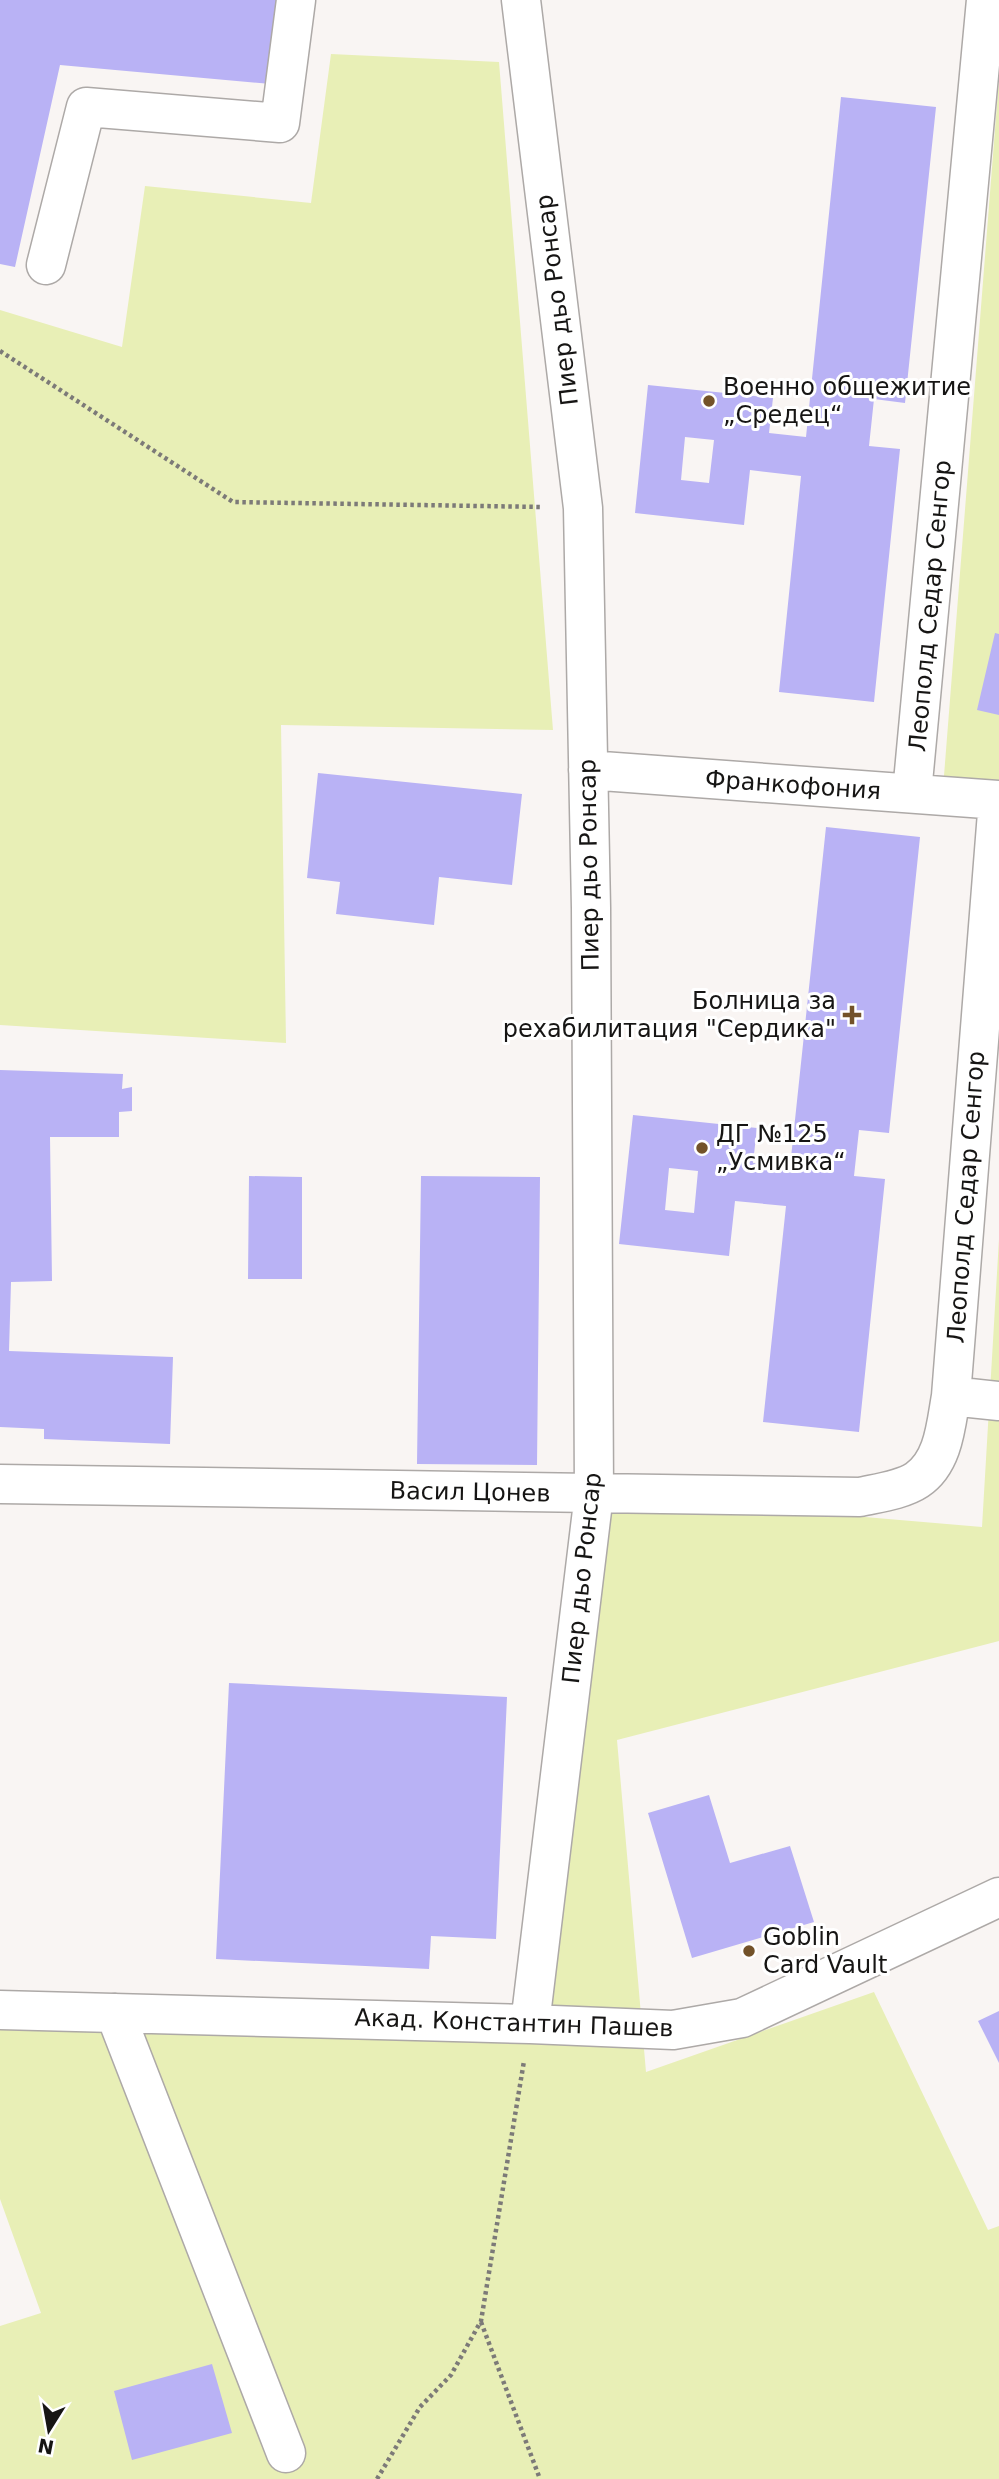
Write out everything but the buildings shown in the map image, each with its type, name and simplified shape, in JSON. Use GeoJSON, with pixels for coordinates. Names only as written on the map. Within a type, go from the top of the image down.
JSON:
{"type":"FeatureCollection","features":[{"type":"Feature","properties":{"kind":"street"},"geometry":{"type":"LineString","coordinates":[[46,265],[86,107],[280,123],[296,0]]}},
{"type":"Feature","properties":{"kind":"street","name":"Пиер дьо Ронсар"},"geometry":{"type":"LineString","coordinates":[[521,0],[583,508],[591,908],[594,1494],[530,2024]]}},
{"type":"Feature","properties":{"kind":"street"},"geometry":{"type":"LineString","coordinates":[[987,0],[999,28]]}},
{"type":"Feature","properties":{"kind":"street","name":"Леополд Седар Сенгор"},"geometry":{"type":"LineString","coordinates":[[912,793],[987,0]]}},
{"type":"Feature","properties":{"kind":"street","name":"Франкофония"},"geometry":{"type":"LineString","coordinates":[[588,770],[998,800]]}},
{"type":"Feature","properties":{"kind":"street","name":"Леополд Седар Сенгор"},"geometry":{"type":"LineString","coordinates":[[931,1466],[944,1438],[951,1396],[998,800]]}},
{"type":"Feature","properties":{"kind":"street"},"geometry":{"type":"LineString","coordinates":[[951,1396],[999,1401]]}},
{"type":"Feature","properties":{"kind":"street","name":"Васил Цонев"},"geometry":{"type":"LineString","coordinates":[[0,1484],[860,1497],[891,1490],[917,1480],[931,1466]]}},
{"type":"Feature","properties":{"kind":"street","name":"Акад. Константин Пашев"},"geometry":{"type":"LineString","coordinates":[[0,2010],[673,2030],[742,2018],[999,1897]]}},
{"type":"Feature","properties":{"kind":"street"},"geometry":{"type":"LineString","coordinates":[[115,2013],[286,2453]]}},
{"type":"Feature","properties":{"kind":"path"},"geometry":{"type":"LineString","coordinates":[[0,351],[233,502],[583,508]]}},
{"type":"Feature","properties":{"kind":"path"},"geometry":{"type":"LineString","coordinates":[[377,2479],[420,2407],[451,2375],[481,2321],[530,2024]]}},
{"type":"Feature","properties":{"kind":"path"},"geometry":{"type":"LineString","coordinates":[[481,2321],[540,2479]]}},
{"type":"Feature","properties":{"kind":"green space"},"geometry":{"type":"Polygon","coordinates":[[[331,54],[499,62],[553,730],[281,725],[286,1043],[0,1025],[0,310],[122,347],[145,186],[311,203],[331,54]]]}},
{"type":"Feature","properties":{"kind":"green space"},"geometry":{"type":"Polygon","coordinates":[[[999,79],[999,805],[942,801],[999,79]]]}},
{"type":"Feature","properties":{"kind":"green space"},"geometry":{"type":"Polygon","coordinates":[[[999,1239],[999,1641],[617,1740],[646,2072],[874,1992],[988,2230],[999,2226],[999,2479],[0,2479],[0,2326],[41,2313],[0,2199],[0,2010],[529,2024],[594,1494],[982,1527],[999,1239]]]}},
{"type":"Feature","properties":{"kind":"place","name":"Военно общежитие „Средец“"},"geometry":{"type":"Point","coordinates":[709,401]}},
{"type":"Feature","properties":{"kind":"place","name":"Болница за рехабилитация \"Сердика\""},"geometry":{"type":"Point","coordinates":[852,1015]}},
{"type":"Feature","properties":{"kind":"place","name":"ДГ №125 „Усмивка“"},"geometry":{"type":"Point","coordinates":[702,1148]}},
{"type":"Feature","properties":{"kind":"place","name":"Goblin Card Vault"},"geometry":{"type":"Point","coordinates":[749,1951]}}]}
